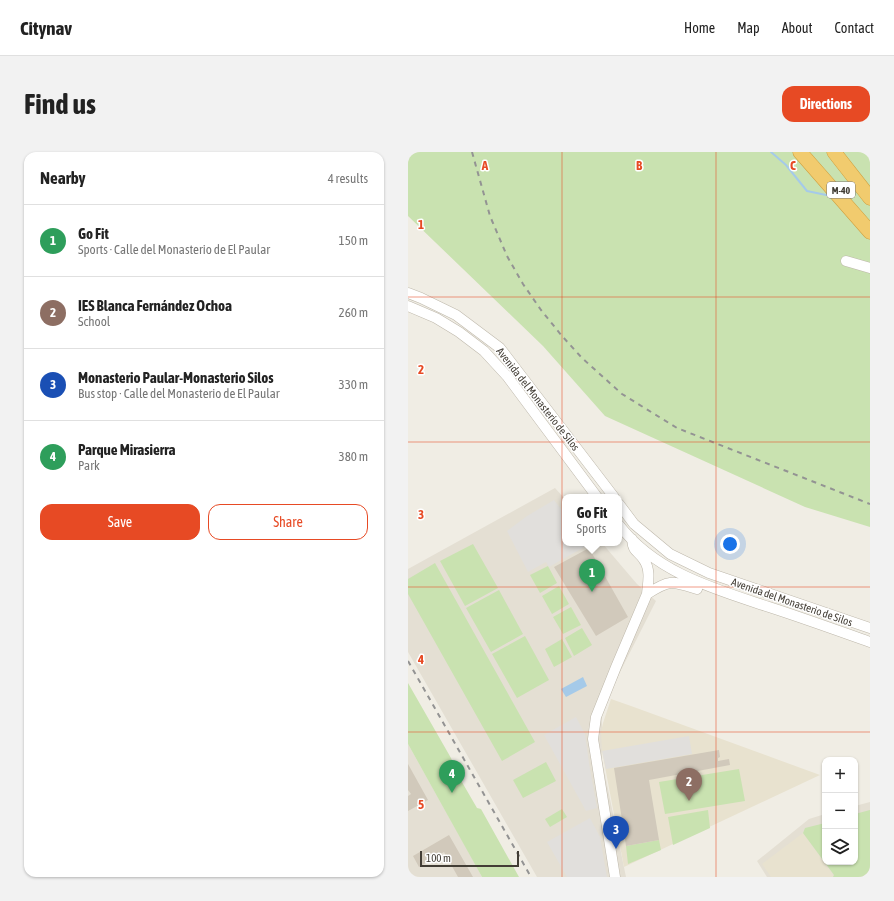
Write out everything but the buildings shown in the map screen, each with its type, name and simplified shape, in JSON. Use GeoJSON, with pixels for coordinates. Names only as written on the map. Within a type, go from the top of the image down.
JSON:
{"type":"FeatureCollection","features":[{"type":"Feature","properties":{"kind":"highway"},"geometry":{"type":"LineString","coordinates":[[800,152],[870,230]]}},
{"type":"Feature","properties":{"kind":"highway","name":"M-40"},"geometry":{"type":"LineString","coordinates":[[810,152],[829,174],[870,230]]}},
{"type":"Feature","properties":{"kind":"highway","name":"M-40"},"geometry":{"type":"LineString","coordinates":[[834,152],[870,198]]}},
{"type":"Feature","properties":{"kind":"highway"},"geometry":{"type":"LineString","coordinates":[[843,152],[870,189]]}},
{"type":"Feature","properties":{"kind":"street"},"geometry":{"type":"LineString","coordinates":[[846,261],[870,268]]}},
{"type":"Feature","properties":{"kind":"street","name":"Avenida del Monasterio de Silos"},"geometry":{"type":"LineString","coordinates":[[408,293],[456,315],[500,348],[612,494]]}},
{"type":"Feature","properties":{"kind":"street","name":"Avenida del Monasterio de Silos"},"geometry":{"type":"LineString","coordinates":[[408,306],[436,318],[466,337],[484,351],[507,376],[596,494]]}},
{"type":"Feature","properties":{"kind":"street","name":"Avenida del Monasterio de Silos"},"geometry":{"type":"LineString","coordinates":[[622,508],[634,524],[670,554],[709,573],[870,628]]}},
{"type":"Feature","properties":{"kind":"street","name":"Avenida del Monasterio de Silos"},"geometry":{"type":"LineString","coordinates":[[622,528],[655,559],[695,582],[870,642]]}},
{"type":"Feature","properties":{"kind":"street"},"geometry":{"type":"LineString","coordinates":[[615,877],[595,750],[594,728],[603,698],[647,594],[649,579],[647,566],[633,548],[632,539]]}},
{"type":"Feature","properties":{"kind":"street"},"geometry":{"type":"LineString","coordinates":[[647,594],[666,584],[679,582],[714,594],[726,592]]}},
{"type":"Feature","properties":{"kind":"shaded area"},"geometry":{"type":"Polygon","coordinates":[[[555,488],[562,496],[562,546],[605,546],[637,584],[656,601],[618,676],[602,714],[602,760],[626,877],[537,877],[408,652],[408,569],[555,488]]]}},
{"type":"Feature","properties":{"kind":"shaded area"},"geometry":{"type":"Polygon","coordinates":[[[554,500],[562,510],[562,546],[586,546],[549,567],[546,562],[528,572],[507,531],[527,516],[554,500]]]}},
{"type":"Feature","properties":{"kind":"shaded area"},"geometry":{"type":"Polygon","coordinates":[[[611,699],[820,775],[624,867],[602,751],[601,732],[611,699]]]}},
{"type":"Feature","properties":{"kind":"shaded area"},"geometry":{"type":"Polygon","coordinates":[[[576,717],[585,734],[597,808],[586,811],[544,735],[576,717]]]}},
{"type":"Feature","properties":{"kind":"shaded area"},"geometry":{"type":"Polygon","coordinates":[[[689,736],[692,754],[606,769],[602,751],[689,736]]]}},
{"type":"Feature","properties":{"kind":"shaded area"},"geometry":{"type":"Polygon","coordinates":[[[408,744],[463,842],[482,877],[408,877],[408,744]]]}},
{"type":"Feature","properties":{"kind":"shaded area"},"geometry":{"type":"Polygon","coordinates":[[[870,802],[870,877],[767,877],[757,861],[809,819],[822,815],[822,865],[858,865],[858,805],[870,802]]]}},
{"type":"Feature","properties":{"kind":"shaded area"},"geometry":{"type":"Polygon","coordinates":[[[590,818],[600,837],[607,877],[567,877],[547,842],[590,818]]]}},
{"type":"Feature","properties":{"kind":"shaded area"},"geometry":{"type":"Polygon","coordinates":[[[803,833],[822,859],[822,865],[826,865],[834,876],[771,877],[762,864],[803,833]]]}},
{"type":"Feature","properties":{"kind":"green space"},"geometry":{"type":"Polygon","coordinates":[[[408,152],[870,152],[870,527],[805,507],[605,416],[543,346],[408,216],[408,152]]]}},
{"type":"Feature","properties":{"kind":"green space"},"geometry":{"type":"Polygon","coordinates":[[[473,544],[498,588],[465,606],[440,561],[473,544]]]}},
{"type":"Feature","properties":{"kind":"green space"},"geometry":{"type":"Polygon","coordinates":[[[435,563],[535,742],[502,761],[408,594],[408,579],[435,563]]]}},
{"type":"Feature","properties":{"kind":"green space"},"geometry":{"type":"Polygon","coordinates":[[[548,566],[557,583],[540,593],[530,575],[548,566]]]}},
{"type":"Feature","properties":{"kind":"green space"},"geometry":{"type":"Polygon","coordinates":[[[559,586],[569,604],[552,614],[542,596],[559,586]]]}},
{"type":"Feature","properties":{"kind":"green space"},"geometry":{"type":"Polygon","coordinates":[[[499,590],[523,634],[491,652],[466,608],[499,590]]]}},
{"type":"Feature","properties":{"kind":"green space"},"geometry":{"type":"Polygon","coordinates":[[[571,607],[581,625],[563,634],[553,617],[571,607]]]}},
{"type":"Feature","properties":{"kind":"green space"},"geometry":{"type":"Polygon","coordinates":[[[582,628],[592,645],[574,656],[565,638],[582,628]]]}},
{"type":"Feature","properties":{"kind":"green space"},"geometry":{"type":"Polygon","coordinates":[[[525,636],[549,680],[517,698],[492,654],[525,636]]]}},
{"type":"Feature","properties":{"kind":"green space"},"geometry":{"type":"Polygon","coordinates":[[[562,639],[572,657],[554,667],[545,649],[562,639]]]}},
{"type":"Feature","properties":{"kind":"green space"},"geometry":{"type":"Polygon","coordinates":[[[408,683],[451,758],[459,777],[477,808],[481,809],[519,877],[482,877],[408,744],[408,683]]]}},
{"type":"Feature","properties":{"kind":"green space"},"geometry":{"type":"Polygon","coordinates":[[[546,762],[556,781],[523,798],[513,780],[546,762]]]}},
{"type":"Feature","properties":{"kind":"green space"},"geometry":{"type":"Polygon","coordinates":[[[739,769],[745,801],[665,814],[659,782],[739,769]]]}},
{"type":"Feature","properties":{"kind":"green space"},"geometry":{"type":"Polygon","coordinates":[[[562,809],[567,817],[550,827],[545,819],[562,809]]]}},
{"type":"Feature","properties":{"kind":"green space"},"geometry":{"type":"Polygon","coordinates":[[[708,810],[710,828],[673,845],[668,817],[708,810]]]}},
{"type":"Feature","properties":{"kind":"green space"},"geometry":{"type":"Polygon","coordinates":[[[870,810],[870,877],[833,877],[834,875],[827,865],[858,865],[858,813],[870,810]]]}},
{"type":"Feature","properties":{"kind":"green space"},"geometry":{"type":"Polygon","coordinates":[[[822,824],[822,859],[803,833],[805,828],[822,824]]]}},
{"type":"Feature","properties":{"kind":"green space"},"geometry":{"type":"Polygon","coordinates":[[[659,840],[661,850],[628,864],[626,846],[659,840]]]}},
{"type":"Feature","properties":{"kind":"water"},"geometry":{"type":"Polygon","coordinates":[[[583,677],[587,686],[566,697],[561,689],[583,677]]]}},
{"type":"Feature","properties":{"kind":"waterway"},"geometry":{"type":"LineString","coordinates":[[771,152],[786,165],[807,191],[831,196]]}},
{"type":"Feature","properties":{"kind":"railway"},"geometry":{"type":"LineString","coordinates":[[472,152],[490,216],[507,256],[523,284],[541,310],[562,336],[582,358],[622,394],[677,428],[870,504]]}},
{"type":"Feature","properties":{"kind":"railway"},"geometry":{"type":"LineString","coordinates":[[408,661],[531,877]]}},
{"type":"Feature","properties":{"kind":"place","name":"Go Fit"},"geometry":{"type":"Point","coordinates":[592,592]}},
{"type":"Feature","properties":{"kind":"place","name":"Parque Mirasierra"},"geometry":{"type":"Point","coordinates":[452,793]}},
{"type":"Feature","properties":{"kind":"place","name":"IES Blanca Fernández Ochoa"},"geometry":{"type":"Point","coordinates":[689,801]}},
{"type":"Feature","properties":{"kind":"place","name":"Monasterio Paular-Monasterio Silos"},"geometry":{"type":"Point","coordinates":[616,849]}}]}
